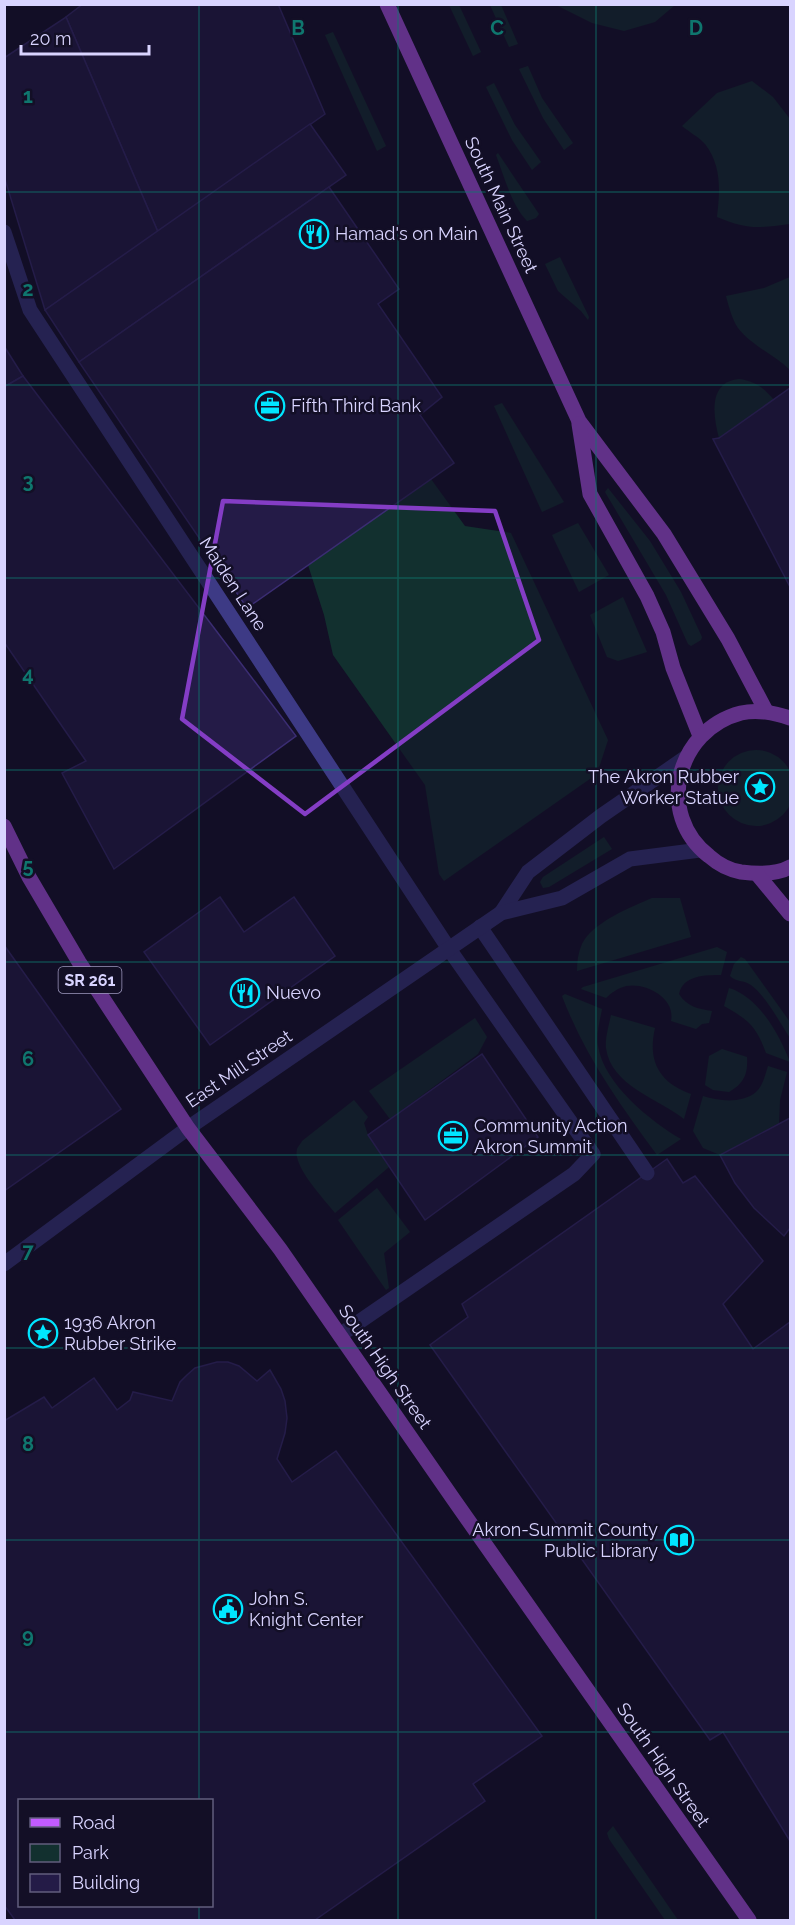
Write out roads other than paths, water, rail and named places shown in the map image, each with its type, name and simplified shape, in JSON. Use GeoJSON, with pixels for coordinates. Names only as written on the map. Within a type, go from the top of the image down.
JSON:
{"type":"FeatureCollection","features":[{"type":"Feature","properties":{"kind":"main road","name":"South Main Street"},"geometry":{"type":"LineString","coordinates":[[387,4],[579,422],[664,534],[728,639],[766,711]]}},
{"type":"Feature","properties":{"kind":"main road","name":"South Main Street"},"geometry":{"type":"LineString","coordinates":[[579,422],[590,494],[647,596],[663,632],[699,736]]}},
{"type":"Feature","properties":{"kind":"main road"},"geometry":{"type":"LineString","coordinates":[[790,718],[766,711],[742,713],[719,721],[699,736],[685,758],[678,782],[678,807],[686,830],[700,850],[717,863],[736,871],[757,874],[784,871],[790,867]]}},
{"type":"Feature","properties":{"kind":"main road","name":"South High Street"},"geometry":{"type":"LineString","coordinates":[[4,826],[29,877],[79,962],[188,1128],[280,1249],[748,1920]]}},
{"type":"Feature","properties":{"kind":"main road"},"geometry":{"type":"LineString","coordinates":[[757,874],[790,914]]}},
{"type":"Feature","properties":{"kind":"street","name":"Maiden Lane"},"geometry":{"type":"LineString","coordinates":[[4,232],[30,310],[449,949],[593,1154],[574,1174],[340,1335]]}},
{"type":"Feature","properties":{"kind":"street","name":"East Mill Street"},"geometry":{"type":"LineString","coordinates":[[501,913],[528,872],[601,816],[685,758]]}},
{"type":"Feature","properties":{"kind":"street","name":"East Mill Street"},"geometry":{"type":"LineString","coordinates":[[4,1264],[188,1128],[501,913],[562,898],[630,859],[700,850]]}},
{"type":"Feature","properties":{"kind":"street"},"geometry":{"type":"LineString","coordinates":[[480,927],[647,1173]]}},
{"type":"Feature","properties":{"kind":"place","name":"Hamad's on Main"},"geometry":{"type":"Point","coordinates":[314,234]}},
{"type":"Feature","properties":{"kind":"place","name":"Fifth Third Bank"},"geometry":{"type":"Point","coordinates":[270,406]}},
{"type":"Feature","properties":{"kind":"place","name":"The Akron Rubber Worker Statue"},"geometry":{"type":"Point","coordinates":[760,787]}},
{"type":"Feature","properties":{"kind":"place","name":"Nuevo"},"geometry":{"type":"Point","coordinates":[245,993]}},
{"type":"Feature","properties":{"kind":"place","name":"Community Action Akron Summit"},"geometry":{"type":"Point","coordinates":[453,1136]}},
{"type":"Feature","properties":{"kind":"place","name":"1936 Akron Rubber Strike"},"geometry":{"type":"Point","coordinates":[43,1333]}},
{"type":"Feature","properties":{"kind":"place","name":"Akron-Summit County Public Library"},"geometry":{"type":"Point","coordinates":[679,1540]}},
{"type":"Feature","properties":{"kind":"place","name":"John S. Knight Center"},"geometry":{"type":"Point","coordinates":[228,1609]}}]}
